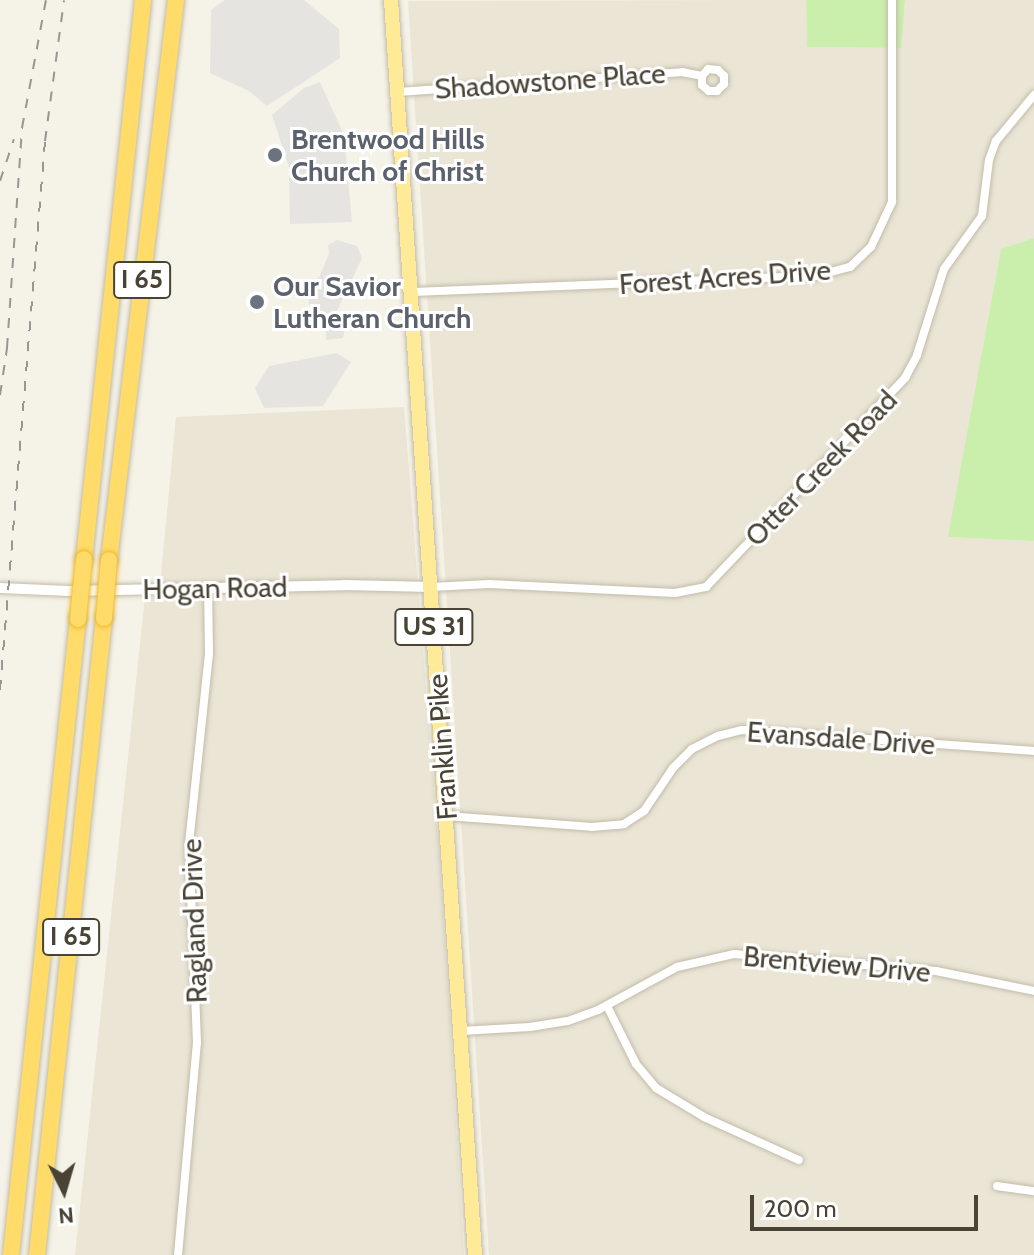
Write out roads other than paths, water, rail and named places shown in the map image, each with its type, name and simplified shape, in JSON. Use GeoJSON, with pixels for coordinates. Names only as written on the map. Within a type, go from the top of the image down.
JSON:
{"type":"FeatureCollection","features":[{"type":"Feature","properties":{"kind":"highway","name":"I 65"},"geometry":{"type":"LineString","coordinates":[[11,1255],[143,0]]}},
{"type":"Feature","properties":{"kind":"highway","name":"I 65"},"geometry":{"type":"LineString","coordinates":[[37,1255],[109,560],[176,0]]}},
{"type":"Feature","properties":{"kind":"main road","name":"Franklin Pike"},"geometry":{"type":"LineString","coordinates":[[391,0],[413,292],[475,1255]]}},
{"type":"Feature","properties":{"kind":"street","name":"Forest Acres Drive"},"geometry":{"type":"LineString","coordinates":[[413,292],[816,276],[850,267],[871,247],[892,202],[892,0]]}},
{"type":"Feature","properties":{"kind":"street","name":"Shadowstone Place"},"geometry":{"type":"LineString","coordinates":[[398,92],[682,72],[702,76]]}},
{"type":"Feature","properties":{"kind":"street","name":"Otter Creek Road"},"geometry":{"type":"LineString","coordinates":[[431,587],[489,584],[675,593],[696,592],[712,582],[823,461],[905,378],[917,355],[941,275],[982,216],[989,160],[996,141],[1008,122],[1034,95]]}},
{"type":"Feature","properties":{"kind":"street","name":"Hogan Road"},"geometry":{"type":"LineString","coordinates":[[0,588],[69,591],[208,587],[431,587]]}},
{"type":"Feature","properties":{"kind":"street","name":"Ragland Drive"},"geometry":{"type":"LineString","coordinates":[[178,1255],[197,1042],[189,844],[209,655],[208,587]]}},
{"type":"Feature","properties":{"kind":"street","name":"Evansdale Drive"},"geometry":{"type":"LineString","coordinates":[[447,816],[592,827],[624,824],[644,811],[673,768],[692,749],[718,736],[742,730],[1034,751]]}},
{"type":"Feature","properties":{"kind":"street","name":"Brentview Drive"},"geometry":{"type":"LineString","coordinates":[[461,1031],[543,1026],[583,1016],[677,967],[723,955],[745,954],[936,971],[1034,991]]}},
{"type":"Feature","properties":{"kind":"street"},"geometry":{"type":"LineString","coordinates":[[607,1006],[636,1064],[656,1088],[704,1117],[799,1160]]}},
{"type":"Feature","properties":{"kind":"street"},"geometry":{"type":"LineString","coordinates":[[997,1186],[1034,1191]]}},
{"type":"Feature","properties":{"kind":"railway"},"geometry":{"type":"LineString","coordinates":[[0,395],[7,348],[22,128],[46,0]]}},
{"type":"Feature","properties":{"kind":"railway"},"geometry":{"type":"LineString","coordinates":[[0,690],[45,141],[64,0]]}},
{"type":"Feature","properties":{"kind":"railway"},"geometry":{"type":"LineString","coordinates":[[0,181],[14,139]]}},
{"type":"Feature","properties":{"kind":"place","name":"Brentwood Hills Church of Christ"},"geometry":{"type":"Point","coordinates":[275,155]}},
{"type":"Feature","properties":{"kind":"place","name":"Our Savior Lutheran Church"},"geometry":{"type":"Point","coordinates":[257,302]}}]}
